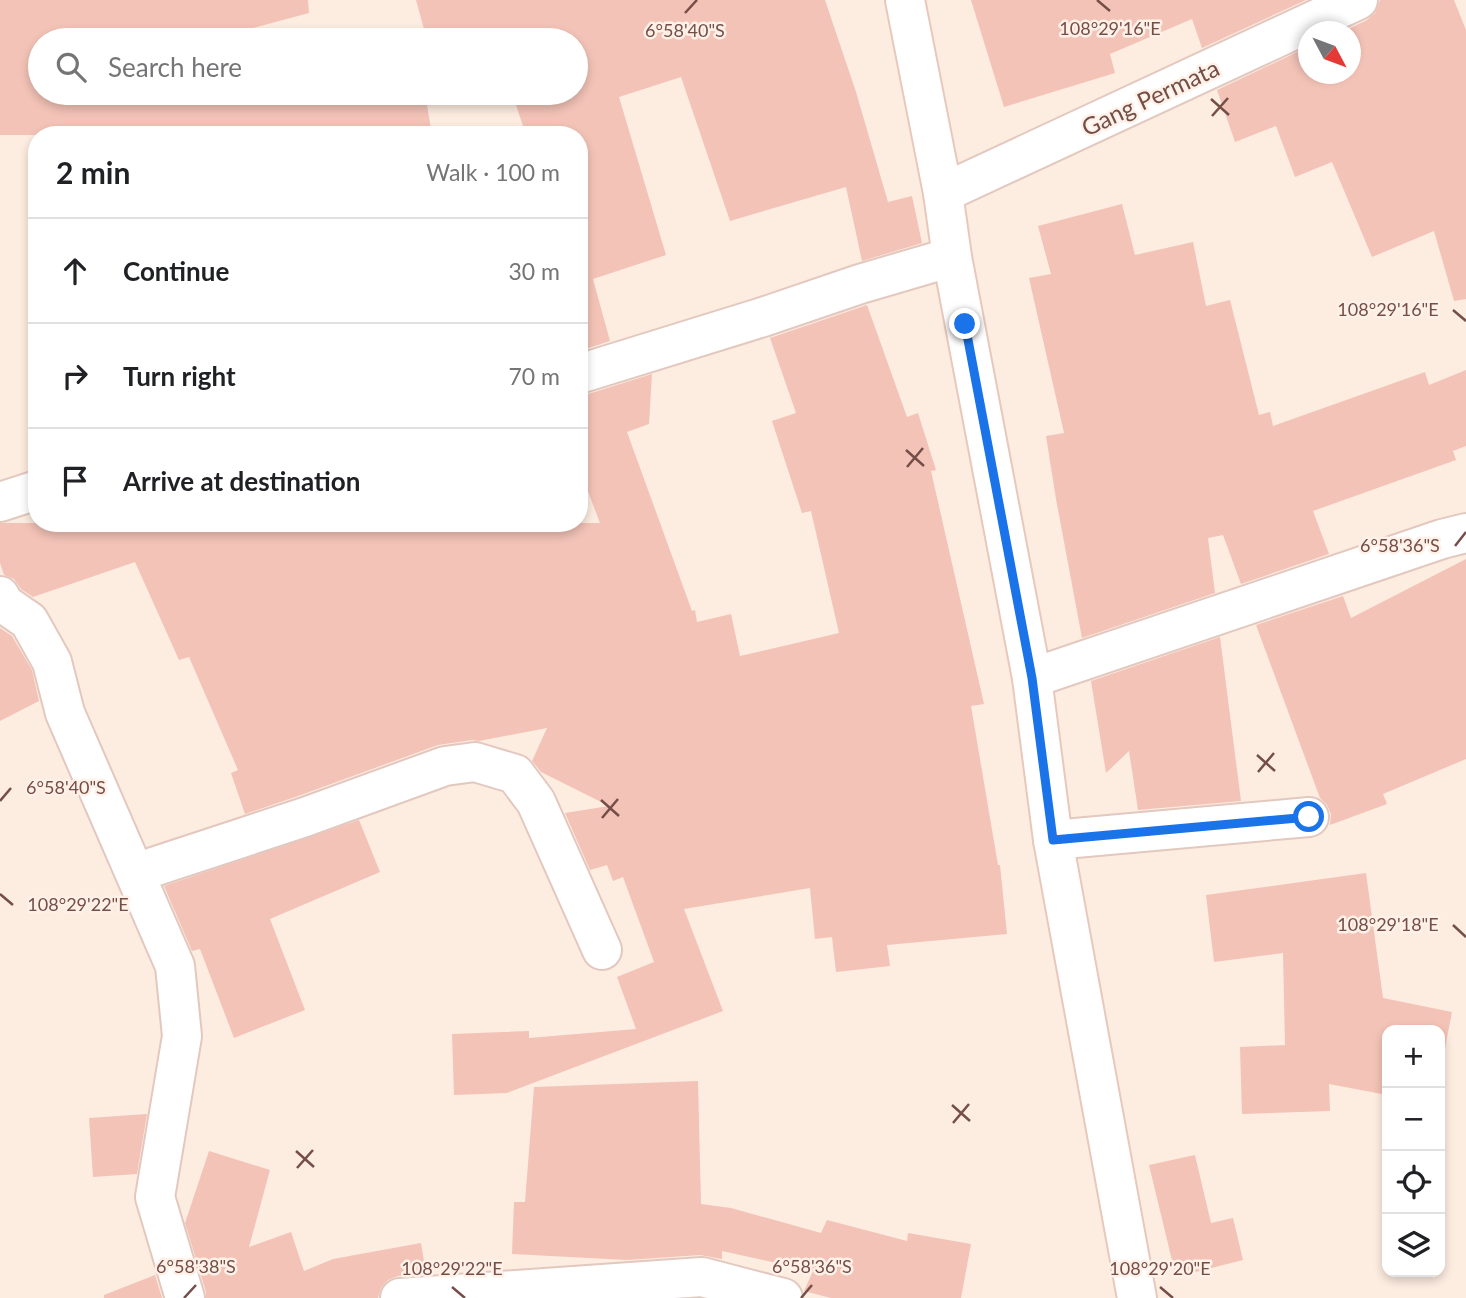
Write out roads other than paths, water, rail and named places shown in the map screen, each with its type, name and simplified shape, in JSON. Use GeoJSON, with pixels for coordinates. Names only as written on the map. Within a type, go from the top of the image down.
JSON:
{"type":"FeatureCollection","features":[{"type":"Feature","properties":{"kind":"street"},"geometry":{"type":"LineString","coordinates":[[905,0],[1032,678],[1053,840],[1137,1298]]}},
{"type":"Feature","properties":{"kind":"street","name":"Gang Permata"},"geometry":{"type":"LineString","coordinates":[[943,193],[1357,0]]}},
{"type":"Feature","properties":{"kind":"street"},"geometry":{"type":"LineString","coordinates":[[588,371],[952,257]]}},
{"type":"Feature","properties":{"kind":"street"},"geometry":{"type":"LineString","coordinates":[[0,502],[28,493]]}},
{"type":"Feature","properties":{"kind":"street"},"geometry":{"type":"LineString","coordinates":[[1032,678],[1466,533]]}},
{"type":"Feature","properties":{"kind":"street"},"geometry":{"type":"LineString","coordinates":[[0,596],[3,603],[29,621],[52,662],[65,713],[175,966],[182,1036],[155,1196],[185,1298]]}},
{"type":"Feature","properties":{"kind":"street"},"geometry":{"type":"LineString","coordinates":[[135,873],[305,817],[445,766],[475,762],[515,774],[536,802],[602,950]]}},
{"type":"Feature","properties":{"kind":"street"},"geometry":{"type":"LineString","coordinates":[[1053,840],[1309,817]]}},
{"type":"Feature","properties":{"kind":"street"},"geometry":{"type":"LineString","coordinates":[[400,1298],[540,1293],[702,1276],[783,1298]]}}]}
